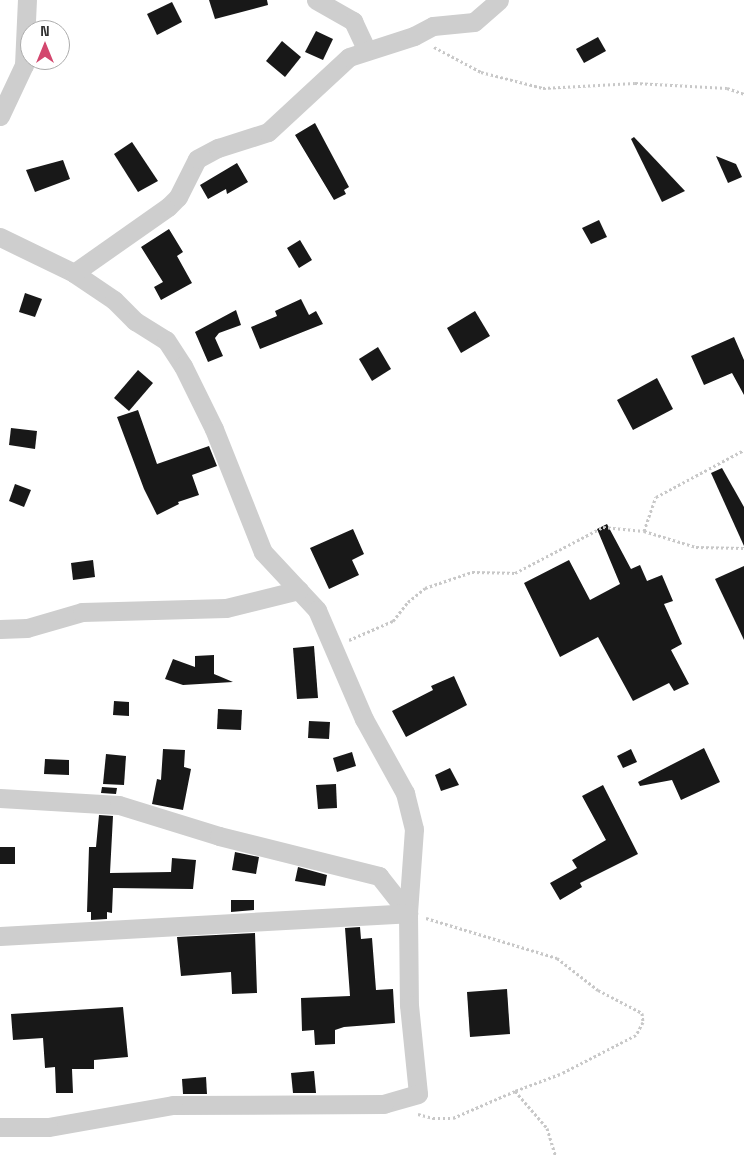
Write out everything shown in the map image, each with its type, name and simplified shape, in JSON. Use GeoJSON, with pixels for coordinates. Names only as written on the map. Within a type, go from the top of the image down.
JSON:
{"type":"FeatureCollection","features":[{"type":"Feature","properties":{"kind":"street"},"geometry":{"type":"LineString","coordinates":[[0,116],[24,65],[27,0]]}},
{"type":"Feature","properties":{"kind":"street"},"geometry":{"type":"LineString","coordinates":[[316,0],[353,21],[366,49]]}},
{"type":"Feature","properties":{"kind":"street"},"geometry":{"type":"LineString","coordinates":[[74,273],[168,207],[178,197],[197,159],[218,148],[268,132],[292,112],[336,66],[366,49],[414,36],[433,26],[474,22],[499,0]]}},
{"type":"Feature","properties":{"kind":"street"},"geometry":{"type":"LineString","coordinates":[[0,237],[74,273],[114,300],[135,321],[166,340],[183,366],[214,429],[263,552],[317,610],[364,719],[405,793],[414,829],[414,851],[408,913],[409,1005],[418,1094],[384,1104],[173,1105],[48,1127],[0,1127]]}},
{"type":"Feature","properties":{"kind":"street"},"geometry":{"type":"LineString","coordinates":[[0,629],[27,628],[82,612],[226,608],[298,590]]}},
{"type":"Feature","properties":{"kind":"street"},"geometry":{"type":"LineString","coordinates":[[0,798],[120,805],[219,836],[379,876],[408,913]]}},
{"type":"Feature","properties":{"kind":"street"},"geometry":{"type":"LineString","coordinates":[[0,936],[408,913]]}},
{"type":"Feature","properties":{"kind":"path"},"geometry":{"type":"LineString","coordinates":[[414,36],[481,72],[542,88],[635,83],[727,88],[744,94]]}},
{"type":"Feature","properties":{"kind":"path"},"geometry":{"type":"LineString","coordinates":[[644,532],[656,497],[744,450]]}},
{"type":"Feature","properties":{"kind":"path"},"geometry":{"type":"LineString","coordinates":[[332,647],[393,621],[408,602],[425,588],[472,572],[515,573],[603,527],[644,532],[696,547],[744,548]]}},
{"type":"Feature","properties":{"kind":"path"},"geometry":{"type":"LineString","coordinates":[[408,913],[557,958],[598,990],[642,1013],[643,1022],[636,1035],[560,1074],[515,1091],[454,1118],[432,1118],[417,1114],[418,1094]]}},
{"type":"Feature","properties":{"kind":"path"},"geometry":{"type":"LineString","coordinates":[[515,1091],[547,1128],[555,1155]]}},
{"type":"Feature","properties":{"kind":"building"},"geometry":{"type":"Polygon","coordinates":[[[209,0],[267,0],[268,5],[215,19],[209,0]]]}},
{"type":"Feature","properties":{"kind":"building"},"geometry":{"type":"Polygon","coordinates":[[[172,2],[182,22],[157,35],[147,14],[172,2]]]}},
{"type":"Feature","properties":{"kind":"building"},"geometry":{"type":"Polygon","coordinates":[[[316,31],[333,39],[323,60],[305,52],[316,31]]]}},
{"type":"Feature","properties":{"kind":"building"},"geometry":{"type":"Polygon","coordinates":[[[598,37],[606,51],[584,63],[576,49],[598,37]]]}},
{"type":"Feature","properties":{"kind":"building"},"geometry":{"type":"Polygon","coordinates":[[[282,41],[301,57],[285,77],[266,61],[282,41]]]}},
{"type":"Feature","properties":{"kind":"building"},"geometry":{"type":"Polygon","coordinates":[[[315,123],[349,187],[344,190],[346,194],[334,200],[295,135],[315,123]]]}},
{"type":"Feature","properties":{"kind":"building"},"geometry":{"type":"Polygon","coordinates":[[[634,137],[685,191],[662,202],[631,139],[634,137]]]}},
{"type":"Feature","properties":{"kind":"building"},"geometry":{"type":"Polygon","coordinates":[[[132,142],[158,181],[138,192],[114,154],[132,142]]]}},
{"type":"Feature","properties":{"kind":"building"},"geometry":{"type":"Polygon","coordinates":[[[716,156],[736,164],[742,177],[728,183],[716,156]]]}},
{"type":"Feature","properties":{"kind":"building"},"geometry":{"type":"Polygon","coordinates":[[[63,160],[70,179],[35,192],[26,170],[63,160]]]}},
{"type":"Feature","properties":{"kind":"building"},"geometry":{"type":"Polygon","coordinates":[[[237,163],[248,182],[227,194],[226,189],[208,199],[200,185],[237,163]]]}},
{"type":"Feature","properties":{"kind":"building"},"geometry":{"type":"Polygon","coordinates":[[[599,220],[607,237],[591,244],[582,228],[599,220]]]}},
{"type":"Feature","properties":{"kind":"building"},"geometry":{"type":"Polygon","coordinates":[[[169,229],[183,252],[177,256],[192,283],[161,300],[154,287],[163,282],[141,247],[169,229]]]}},
{"type":"Feature","properties":{"kind":"building"},"geometry":{"type":"Polygon","coordinates":[[[300,240],[312,260],[299,268],[287,248],[300,240]]]}},
{"type":"Feature","properties":{"kind":"building"},"geometry":{"type":"Polygon","coordinates":[[[25,293],[42,299],[35,317],[19,312],[25,293]]]}},
{"type":"Feature","properties":{"kind":"building"},"geometry":{"type":"Polygon","coordinates":[[[301,299],[309,315],[316,311],[323,324],[260,349],[251,327],[277,316],[275,311],[301,299]]]}},
{"type":"Feature","properties":{"kind":"building"},"geometry":{"type":"Polygon","coordinates":[[[236,310],[241,325],[219,333],[215,338],[223,356],[208,362],[195,332],[236,310]]]}},
{"type":"Feature","properties":{"kind":"building"},"geometry":{"type":"Polygon","coordinates":[[[475,311],[490,336],[461,353],[447,328],[475,311]]]}},
{"type":"Feature","properties":{"kind":"building"},"geometry":{"type":"Polygon","coordinates":[[[734,337],[744,360],[744,395],[732,373],[704,385],[691,356],[734,337]]]}},
{"type":"Feature","properties":{"kind":"building"},"geometry":{"type":"Polygon","coordinates":[[[378,347],[391,369],[372,381],[359,359],[378,347]]]}},
{"type":"Feature","properties":{"kind":"building"},"geometry":{"type":"Polygon","coordinates":[[[138,370],[153,383],[129,411],[114,398],[138,370]]]}},
{"type":"Feature","properties":{"kind":"building"},"geometry":{"type":"Polygon","coordinates":[[[657,378],[673,409],[633,430],[617,400],[657,378]]]}},
{"type":"Feature","properties":{"kind":"building"},"geometry":{"type":"Polygon","coordinates":[[[138,410],[157,464],[209,446],[217,466],[192,475],[199,495],[178,502],[179,504],[157,515],[144,489],[117,417],[138,410]]]}},
{"type":"Feature","properties":{"kind":"building"},"geometry":{"type":"Polygon","coordinates":[[[11,428],[37,431],[35,449],[9,445],[11,428]]]}},
{"type":"Feature","properties":{"kind":"building"},"geometry":{"type":"Polygon","coordinates":[[[722,468],[744,507],[744,546],[711,473],[722,468]]]}},
{"type":"Feature","properties":{"kind":"building"},"geometry":{"type":"Polygon","coordinates":[[[15,484],[31,490],[24,507],[9,501],[15,484]]]}},
{"type":"Feature","properties":{"kind":"building"},"geometry":{"type":"Polygon","coordinates":[[[607,524],[631,569],[640,565],[647,581],[662,575],[673,601],[664,604],[682,644],[671,650],[689,684],[674,691],[669,683],[633,701],[598,637],[560,657],[524,583],[569,560],[590,600],[620,584],[597,529],[607,524]]]}},
{"type":"Feature","properties":{"kind":"building"},"geometry":{"type":"Polygon","coordinates":[[[353,529],[364,554],[352,560],[359,575],[329,589],[310,548],[353,529]]]}},
{"type":"Feature","properties":{"kind":"building"},"geometry":{"type":"Polygon","coordinates":[[[93,560],[95,577],[73,580],[71,563],[93,560]]]}},
{"type":"Feature","properties":{"kind":"building"},"geometry":{"type":"Polygon","coordinates":[[[744,566],[744,640],[715,579],[744,566]]]}},
{"type":"Feature","properties":{"kind":"building"},"geometry":{"type":"Polygon","coordinates":[[[314,646],[318,698],[297,699],[293,648],[314,646]]]}},
{"type":"Feature","properties":{"kind":"building"},"geometry":{"type":"Polygon","coordinates":[[[214,655],[214,674],[233,682],[183,685],[165,679],[173,659],[195,667],[195,656],[214,655]]]}},
{"type":"Feature","properties":{"kind":"building"},"geometry":{"type":"Polygon","coordinates":[[[454,676],[467,705],[406,737],[392,711],[433,690],[431,686],[454,676]]]}},
{"type":"Feature","properties":{"kind":"building"},"geometry":{"type":"Polygon","coordinates":[[[114,701],[129,702],[129,716],[113,715],[114,701]]]}},
{"type":"Feature","properties":{"kind":"building"},"geometry":{"type":"Polygon","coordinates":[[[218,709],[242,710],[241,730],[217,729],[218,709]]]}},
{"type":"Feature","properties":{"kind":"building"},"geometry":{"type":"Polygon","coordinates":[[[309,721],[330,722],[329,739],[308,738],[309,721]]]}},
{"type":"Feature","properties":{"kind":"building"},"geometry":{"type":"Polygon","coordinates":[[[704,748],[720,782],[681,800],[672,780],[640,786],[638,782],[704,748]]]}},
{"type":"Feature","properties":{"kind":"building"},"geometry":{"type":"Polygon","coordinates":[[[163,749],[185,750],[184,767],[191,769],[183,810],[152,804],[157,779],[161,780],[163,749]]]}},
{"type":"Feature","properties":{"kind":"building"},"geometry":{"type":"Polygon","coordinates":[[[631,749],[637,762],[623,768],[617,756],[631,749]]]}},
{"type":"Feature","properties":{"kind":"building"},"geometry":{"type":"Polygon","coordinates":[[[352,752],[356,766],[337,772],[333,758],[352,752]]]}},
{"type":"Feature","properties":{"kind":"building"},"geometry":{"type":"Polygon","coordinates":[[[106,754],[126,756],[124,785],[103,784],[106,754]]]}},
{"type":"Feature","properties":{"kind":"building"},"geometry":{"type":"Polygon","coordinates":[[[45,759],[69,760],[69,775],[44,774],[45,759]]]}},
{"type":"Feature","properties":{"kind":"building"},"geometry":{"type":"Polygon","coordinates":[[[450,768],[459,785],[441,791],[435,775],[450,768]]]}},
{"type":"Feature","properties":{"kind":"building"},"geometry":{"type":"Polygon","coordinates":[[[336,784],[337,808],[318,809],[316,785],[336,784]]]}},
{"type":"Feature","properties":{"kind":"building"},"geometry":{"type":"Polygon","coordinates":[[[603,785],[638,854],[580,883],[582,887],[560,900],[550,883],[577,868],[572,860],[606,840],[582,796],[603,785]]]}},
{"type":"Feature","properties":{"kind":"building"},"geometry":{"type":"Polygon","coordinates":[[[102,787],[117,788],[116,794],[101,793],[102,787]]]}},
{"type":"Feature","properties":{"kind":"building"},"geometry":{"type":"Polygon","coordinates":[[[99,815],[113,816],[110,873],[171,872],[172,858],[196,860],[193,889],[113,888],[112,913],[107,912],[107,919],[91,920],[91,912],[87,912],[89,847],[96,847],[99,815]]]}},
{"type":"Feature","properties":{"kind":"building"},"geometry":{"type":"Polygon","coordinates":[[[0,847],[15,847],[15,864],[0,864],[0,847]]]}},
{"type":"Feature","properties":{"kind":"building"},"geometry":{"type":"Polygon","coordinates":[[[235,852],[259,857],[256,874],[232,870],[235,852]]]}},
{"type":"Feature","properties":{"kind":"building"},"geometry":{"type":"Polygon","coordinates":[[[298,867],[327,875],[325,886],[295,881],[298,867]]]}},
{"type":"Feature","properties":{"kind":"building"},"geometry":{"type":"Polygon","coordinates":[[[231,900],[254,900],[254,910],[231,912],[231,900]]]}},
{"type":"Feature","properties":{"kind":"building"},"geometry":{"type":"Polygon","coordinates":[[[360,927],[361,939],[372,938],[376,990],[393,989],[395,1023],[344,1027],[335,1030],[335,1044],[315,1045],[314,1030],[302,1031],[301,998],[350,996],[345,928],[360,927]]]}},
{"type":"Feature","properties":{"kind":"building"},"geometry":{"type":"Polygon","coordinates":[[[255,933],[257,993],[232,994],[231,972],[181,976],[177,937],[255,933]]]}},
{"type":"Feature","properties":{"kind":"building"},"geometry":{"type":"Polygon","coordinates":[[[507,989],[510,1034],[470,1037],[467,992],[507,989]]]}},
{"type":"Feature","properties":{"kind":"building"},"geometry":{"type":"Polygon","coordinates":[[[123,1007],[128,1057],[94,1060],[94,1069],[72,1069],[73,1093],[56,1093],[55,1067],[45,1068],[43,1038],[13,1040],[11,1014],[123,1007]]]}},
{"type":"Feature","properties":{"kind":"building"},"geometry":{"type":"Polygon","coordinates":[[[314,1071],[316,1093],[293,1093],[291,1073],[314,1071]]]}},
{"type":"Feature","properties":{"kind":"building"},"geometry":{"type":"Polygon","coordinates":[[[206,1077],[207,1094],[183,1094],[182,1079],[206,1077]]]}}]}
